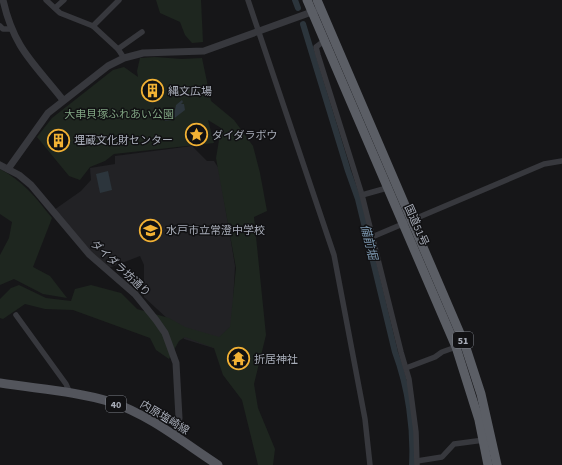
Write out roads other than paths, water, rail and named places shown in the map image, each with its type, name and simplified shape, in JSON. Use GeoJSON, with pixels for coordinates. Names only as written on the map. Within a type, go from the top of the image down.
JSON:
{"type":"FeatureCollection","features":[{"type":"Feature","properties":{"kind":"highway","name":"国道51号"},"geometry":{"type":"LineString","coordinates":[[308,0],[316,7],[407,223],[456,348],[473,396],[484,440],[488,465]]}},
{"type":"Feature","properties":{"kind":"highway","name":"国道51号"},"geometry":{"type":"LineString","coordinates":[[316,7],[324,41],[387,188],[407,223],[465,345],[481,394],[497,465]]}},
{"type":"Feature","properties":{"kind":"main road","name":"内原塩崎線"},"geometry":{"type":"LineString","coordinates":[[0,383],[94,398],[126,408],[153,422],[218,465]]}},
{"type":"Feature","properties":{"kind":"street"},"geometry":{"type":"LineString","coordinates":[[3,0],[11,29],[30,62],[63,100]]}},
{"type":"Feature","properties":{"kind":"street"},"geometry":{"type":"LineString","coordinates":[[46,0],[68,16],[93,26],[118,49],[124,58]]}},
{"type":"Feature","properties":{"kind":"street"},"geometry":{"type":"LineString","coordinates":[[55,8],[64,0]]}},
{"type":"Feature","properties":{"kind":"street"},"geometry":{"type":"LineString","coordinates":[[93,26],[119,0]]}},
{"type":"Feature","properties":{"kind":"street"},"geometry":{"type":"LineString","coordinates":[[248,0],[334,255],[364,412],[370,465]]}},
{"type":"Feature","properties":{"kind":"street"},"geometry":{"type":"LineString","coordinates":[[8,169],[43,118],[63,100],[108,66],[124,58],[143,53],[204,51],[300,16],[316,7]]}},
{"type":"Feature","properties":{"kind":"street"},"geometry":{"type":"LineString","coordinates":[[0,26],[2,28],[11,29]]}},
{"type":"Feature","properties":{"kind":"street"},"geometry":{"type":"LineString","coordinates":[[118,49],[142,32]]}},
{"type":"Feature","properties":{"kind":"street"},"geometry":{"type":"LineString","coordinates":[[324,41],[316,46],[318,55],[362,195],[409,379],[416,432],[417,463],[442,457],[454,444],[484,440]]}},
{"type":"Feature","properties":{"kind":"street"},"geometry":{"type":"LineString","coordinates":[[372,237],[544,164],[562,161]]}},
{"type":"Feature","properties":{"kind":"street","name":"ダイダラ坊通り"},"geometry":{"type":"LineString","coordinates":[[0,166],[8,169],[31,185],[89,254],[135,294],[160,327],[169,344],[176,363],[179,418],[175,437]]}},
{"type":"Feature","properties":{"kind":"street"},"geometry":{"type":"LineString","coordinates":[[362,195],[387,188]]}},
{"type":"Feature","properties":{"kind":"street"},"geometry":{"type":"LineString","coordinates":[[16,315],[66,384],[70,394]]}},
{"type":"Feature","properties":{"kind":"street"},"geometry":{"type":"LineString","coordinates":[[406,368],[456,348]]}},
{"type":"Feature","properties":{"kind":"waterway","name":"備前堀"},"geometry":{"type":"LineString","coordinates":[[295,0],[298,8]]}},
{"type":"Feature","properties":{"kind":"waterway","name":"備前堀"},"geometry":{"type":"LineString","coordinates":[[303,24],[358,199],[395,352],[407,393],[411,422],[412,465]]}},
{"type":"Feature","properties":{"kind":"place","name":"縄文広場"},"geometry":{"type":"Point","coordinates":[153,91]}},
{"type":"Feature","properties":{"kind":"place","name":"ダイダラボウ"},"geometry":{"type":"Point","coordinates":[197,135]}},
{"type":"Feature","properties":{"kind":"place","name":"埋蔵文化財センター"},"geometry":{"type":"Point","coordinates":[58,140]}},
{"type":"Feature","properties":{"kind":"place","name":"水戸市立常澄中学校"},"geometry":{"type":"Point","coordinates":[150,230]}},
{"type":"Feature","properties":{"kind":"place","name":"折居神社"},"geometry":{"type":"Point","coordinates":[238,359]}},
{"type":"Feature","properties":{"kind":"park label","name":"大串貝塚ふれあい公園"},"geometry":{"type":"Point","coordinates":[119,114]}}]}
